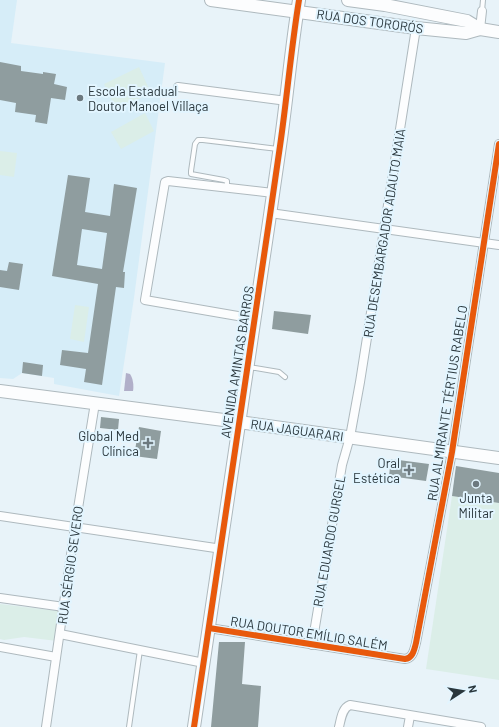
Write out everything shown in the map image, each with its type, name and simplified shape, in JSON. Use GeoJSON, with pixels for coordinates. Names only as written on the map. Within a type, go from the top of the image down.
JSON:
{"type":"FeatureCollection","features":[{"type":"Feature","properties":{"kind":"main road","name":"RUA DOS TORORÓS"},"geometry":{"type":"LineString","coordinates":[[211,0],[298,6],[416,28],[466,33],[480,29]]}},
{"type":"Feature","properties":{"kind":"main road","name":"RUA DOS TORORÓS"},"geometry":{"type":"LineString","coordinates":[[348,0],[385,5],[402,4],[467,21],[480,29],[499,32]]}},
{"type":"Feature","properties":{"kind":"main road"},"geometry":{"type":"LineString","coordinates":[[383,23],[385,5]]}},
{"type":"Feature","properties":{"kind":"main road","name":"AVENIDA AMINTAS BARROS"},"geometry":{"type":"LineString","coordinates":[[194,727],[222,549],[239,422],[287,101],[298,6]]}},
{"type":"Feature","properties":{"kind":"main road","name":"RUA JAGUARARI"},"geometry":{"type":"LineString","coordinates":[[0,391],[499,458]]}},
{"type":"Feature","properties":{"kind":"street"},"geometry":{"type":"LineString","coordinates":[[480,29],[482,11]]}},
{"type":"Feature","properties":{"kind":"street","name":"RUA DESEMBARGADOR ADAUTO MAIA"},"geometry":{"type":"LineString","coordinates":[[350,437],[385,230],[416,28]]}},
{"type":"Feature","properties":{"kind":"street"},"geometry":{"type":"LineString","coordinates":[[178,87],[287,101]]}},
{"type":"Feature","properties":{"kind":"street","name":"RUA ALMIRANTE TÉRTIUS RABELO"},"geometry":{"type":"LineString","coordinates":[[405,659],[408,659],[412,654],[416,643],[452,452],[499,144]]}},
{"type":"Feature","properties":{"kind":"street"},"geometry":{"type":"LineString","coordinates":[[255,319],[145,300],[165,182],[168,181],[273,193]]}},
{"type":"Feature","properties":{"kind":"street"},"geometry":{"type":"LineString","coordinates":[[270,213],[499,245]]}},
{"type":"Feature","properties":{"kind":"street","name":"RUA SÉRGIO SEVERO"},"geometry":{"type":"LineString","coordinates":[[46,727],[75,527],[95,403]]}},
{"type":"Feature","properties":{"kind":"street","name":"RUA EDUARDO GURGEL"},"geometry":{"type":"LineString","coordinates":[[312,645],[342,465],[350,437]]}},
{"type":"Feature","properties":{"kind":"street"},"geometry":{"type":"LineString","coordinates":[[0,516],[222,549]]}},
{"type":"Feature","properties":{"kind":"street"},"geometry":{"type":"LineString","coordinates":[[0,598],[64,607]]}},
{"type":"Feature","properties":{"kind":"street","name":"RUA DOUTOR EMÍLIO SALÉM"},"geometry":{"type":"LineString","coordinates":[[209,628],[405,659]]}},
{"type":"Feature","properties":{"kind":"street"},"geometry":{"type":"LineString","coordinates":[[60,634],[204,662]]}},
{"type":"Feature","properties":{"kind":"street"},"geometry":{"type":"LineString","coordinates":[[0,647],[56,657]]}},
{"type":"Feature","properties":{"kind":"street"},"geometry":{"type":"LineString","coordinates":[[339,727],[343,712],[348,705],[478,727]]}},
{"type":"Feature","properties":{"kind":"street"},"geometry":{"type":"LineString","coordinates":[[408,727],[410,716]]}},
{"type":"Feature","properties":{"kind":"lane"},"geometry":{"type":"LineString","coordinates":[[482,11],[483,0]]}},
{"type":"Feature","properties":{"kind":"lane"},"geometry":{"type":"LineString","coordinates":[[227,188],[227,181],[192,174],[190,170],[195,144],[198,140],[280,149]]}},
{"type":"Feature","properties":{"kind":"lane"},"geometry":{"type":"LineString","coordinates":[[248,367],[280,372],[285,377]]}},
{"type":"Feature","properties":{"kind":"lane"},"geometry":{"type":"LineString","coordinates":[[129,727],[140,650]]}},
{"type":"Feature","properties":{"kind":"shaded area"},"geometry":{"type":"Polygon","coordinates":[[[0,0],[17,0],[11,43],[165,63],[134,298],[119,396],[54,384],[54,378],[22,373],[13,379],[0,378],[0,0]]]}},
{"type":"Feature","properties":{"kind":"shaded area"},"geometry":{"type":"Polygon","coordinates":[[[139,67],[151,93],[116,110],[104,84],[139,67]]]}},
{"type":"Feature","properties":{"kind":"shaded area"},"geometry":{"type":"Polygon","coordinates":[[[145,113],[154,131],[121,149],[111,132],[145,113]]]}},
{"type":"Feature","properties":{"kind":"shaded area"},"geometry":{"type":"Polygon","coordinates":[[[0,151],[17,153],[14,177],[0,175],[0,151]]]}},
{"type":"Feature","properties":{"kind":"shaded area"},"geometry":{"type":"Polygon","coordinates":[[[75,305],[89,307],[84,342],[70,339],[75,305]]]}},
{"type":"Feature","properties":{"kind":"shaded area"},"geometry":{"type":"Polygon","coordinates":[[[126,373],[130,374],[132,378],[133,391],[124,391],[126,373]]]}},
{"type":"Feature","properties":{"kind":"shaded area"},"geometry":{"type":"Polygon","coordinates":[[[452,496],[499,503],[499,680],[426,669],[452,496]]]}},
{"type":"Feature","properties":{"kind":"shaded area"},"geometry":{"type":"Polygon","coordinates":[[[0,604],[59,611],[57,641],[24,637],[4,640],[0,639],[0,604]]]}},
{"type":"Feature","properties":{"kind":"building"},"geometry":{"type":"Polygon","coordinates":[[[0,62],[21,66],[21,71],[56,74],[54,84],[67,87],[65,100],[51,98],[47,124],[35,122],[36,115],[15,112],[16,103],[0,100],[0,62]]]}},
{"type":"Feature","properties":{"kind":"building"},"geometry":{"type":"Polygon","coordinates":[[[68,175],[90,178],[85,212],[110,216],[114,184],[137,188],[123,272],[125,272],[124,288],[116,287],[102,385],[84,382],[86,369],[60,365],[62,350],[88,353],[98,284],[52,276],[68,175]],[[82,229],[77,265],[102,269],[107,233],[82,229]]]}},
{"type":"Feature","properties":{"kind":"building"},"geometry":{"type":"Polygon","coordinates":[[[9,262],[23,264],[19,290],[0,287],[0,270],[7,271],[9,262]]]}},
{"type":"Feature","properties":{"kind":"building"},"geometry":{"type":"Polygon","coordinates":[[[274,311],[311,315],[308,334],[272,329],[274,311]]]}},
{"type":"Feature","properties":{"kind":"building"},"geometry":{"type":"Polygon","coordinates":[[[23,362],[43,365],[42,376],[22,373],[23,362]]]}},
{"type":"Feature","properties":{"kind":"building"},"geometry":{"type":"Polygon","coordinates":[[[101,417],[119,419],[118,430],[100,428],[101,417]]]}},
{"type":"Feature","properties":{"kind":"building","name":"Global Med Clínica"},"geometry":{"type":"Polygon","coordinates":[[[139,427],[161,431],[157,459],[134,456],[139,427]]]}},
{"type":"Feature","properties":{"kind":"building","name":"Oral Estética"},"geometry":{"type":"Polygon","coordinates":[[[391,459],[429,464],[426,481],[389,476],[391,459]]]}},
{"type":"Feature","properties":{"kind":"building","name":"Junta Militar"},"geometry":{"type":"Polygon","coordinates":[[[456,466],[499,473],[499,503],[452,496],[456,466]]]}},
{"type":"Feature","properties":{"kind":"building"},"geometry":{"type":"Polygon","coordinates":[[[219,642],[245,642],[242,684],[261,686],[258,727],[211,727],[219,642]]]}},
{"type":"Feature","properties":{"kind":"cycle path"},"geometry":{"type":"LineString","coordinates":[[194,727],[280,146],[299,0]]}},
{"type":"Feature","properties":{"kind":"cycle path"},"geometry":{"type":"LineString","coordinates":[[209,628],[405,659],[410,657],[413,653],[452,452],[499,144]]}},
{"type":"Feature","properties":{"kind":"place","name":"Escola Estadual Doutor Manoel Villaça"},"geometry":{"type":"Point","coordinates":[80,98]}},
{"type":"Feature","properties":{"kind":"place","name":"Global Med Clínica"},"geometry":{"type":"Point","coordinates":[148,443]}},
{"type":"Feature","properties":{"kind":"place","name":"Oral Estética"},"geometry":{"type":"Point","coordinates":[409,470]}},
{"type":"Feature","properties":{"kind":"place","name":"Junta Militar"},"geometry":{"type":"Point","coordinates":[476,484]}}]}
